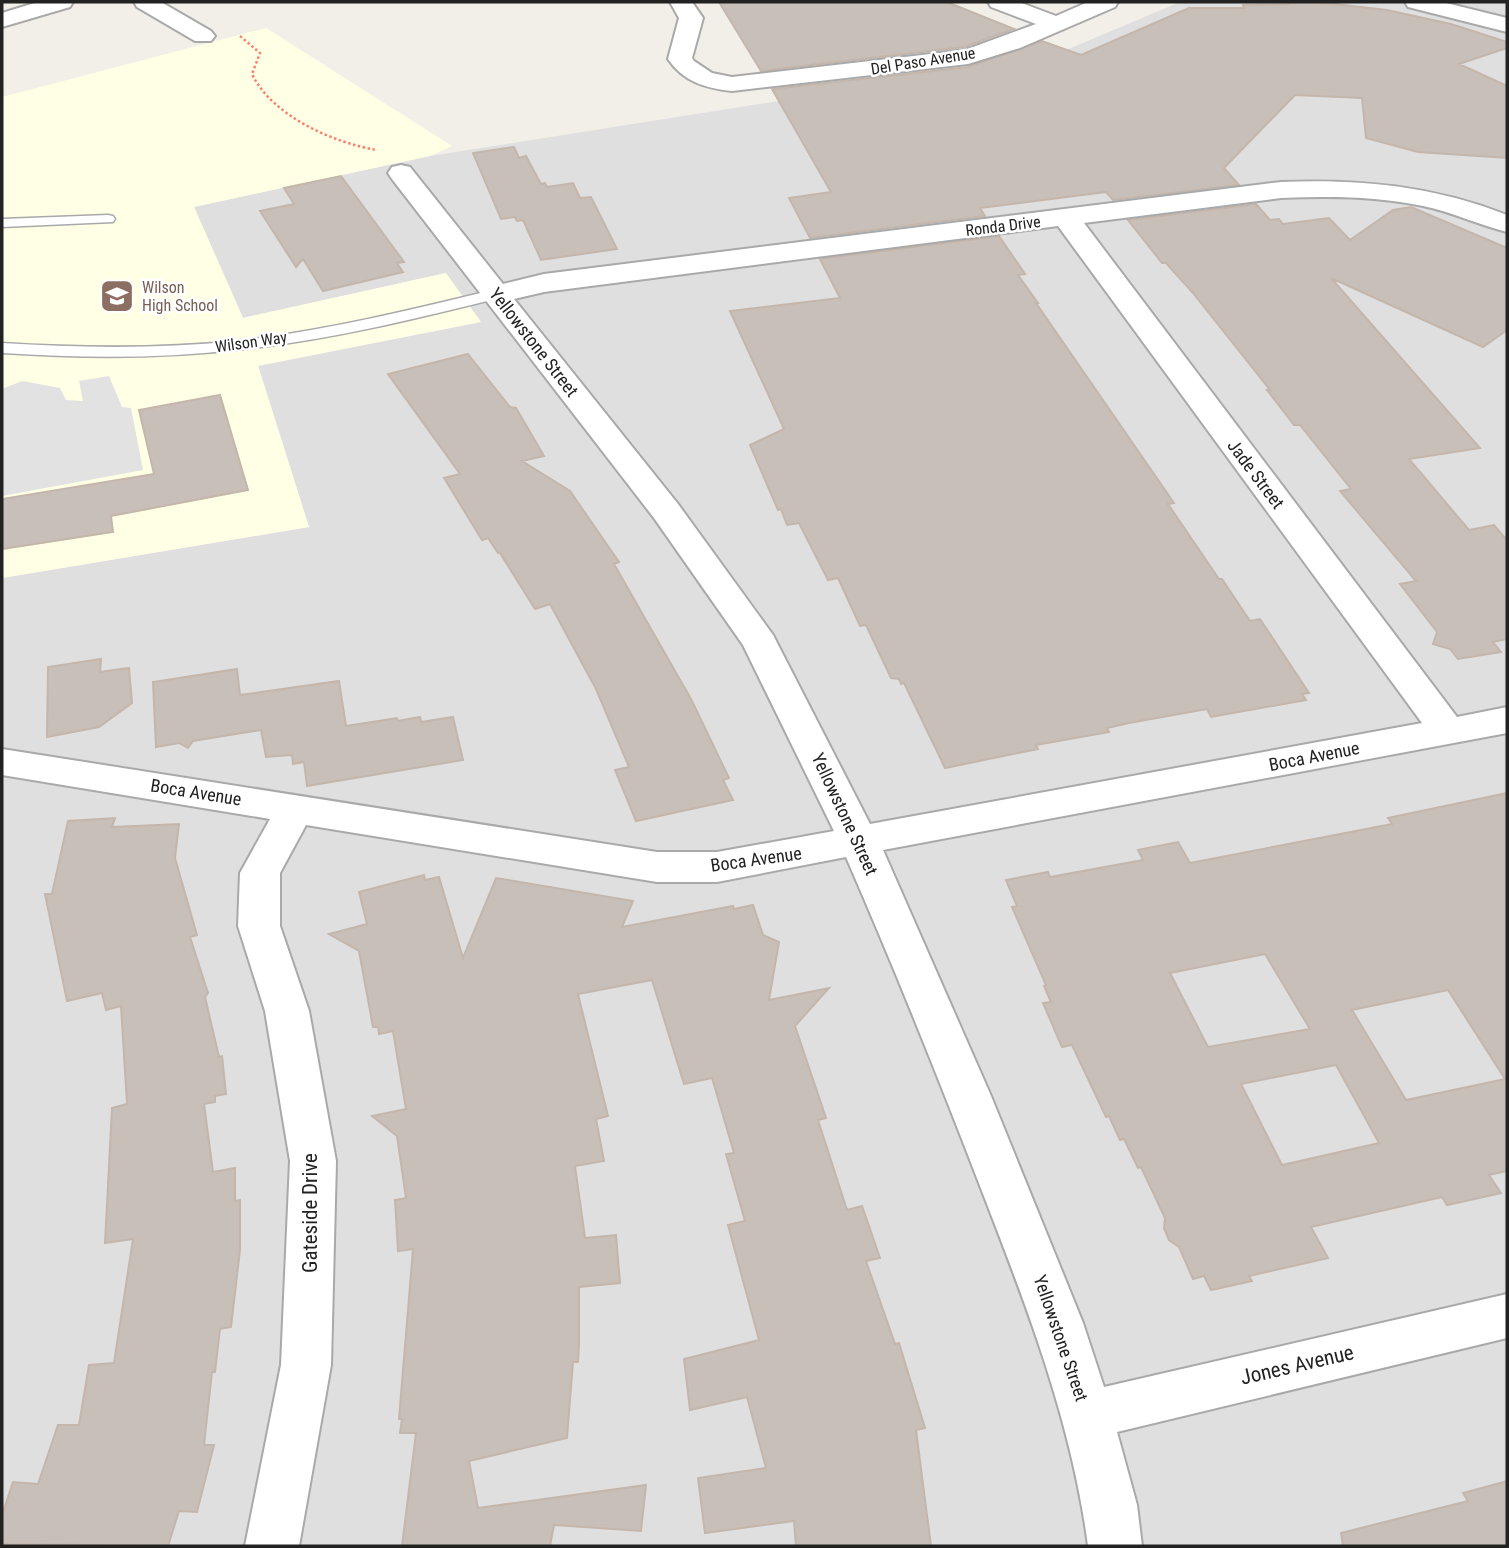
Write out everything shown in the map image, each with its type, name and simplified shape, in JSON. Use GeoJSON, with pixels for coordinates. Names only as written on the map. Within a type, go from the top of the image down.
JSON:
{"type":"FeatureCollection","features":[{"type":"Feature","properties":{"kind":"street"},"geometry":{"type":"LineString","coordinates":[[2,20],[62,2]]}},
{"type":"Feature","properties":{"kind":"street"},"geometry":{"type":"LineString","coordinates":[[145,2],[203,36]]}},
{"type":"Feature","properties":{"kind":"street","name":"Del Paso Avenue"},"geometry":{"type":"LineString","coordinates":[[681,2],[691,18],[680,59],[690,72],[709,81],[732,84],[968,57],[1012,43],[1107,2]]}},
{"type":"Feature","properties":{"kind":"street"},"geometry":{"type":"LineString","coordinates":[[999,2],[1054,23]]}},
{"type":"Feature","properties":{"kind":"street"},"geometry":{"type":"LineString","coordinates":[[1416,2],[1507,25]]}},
{"type":"Feature","properties":{"kind":"street","name":"Yellowstone Street"},"geometry":{"type":"LineString","coordinates":[[392,162],[666,511],[760,643],[858,841],[968,1096],[1058,1323],[1087,1415],[1110,1505],[1115,1546]]}},
{"type":"Feature","properties":{"kind":"street","name":"Ronda Drive"},"geometry":{"type":"LineString","coordinates":[[496,294],[544,283],[1280,190],[1346,187],[1432,198],[1507,224]]}},
{"type":"Feature","properties":{"kind":"street","name":"Jade Street"},"geometry":{"type":"LineString","coordinates":[[1066,218],[1447,730]]}},
{"type":"Feature","properties":{"kind":"street","name":"Boca Avenue"},"geometry":{"type":"LineString","coordinates":[[2,762],[657,867],[717,867],[1507,720]]}},
{"type":"Feature","properties":{"kind":"street","name":"Gateside Drive"},"geometry":{"type":"LineString","coordinates":[[272,1546],[306,1365],[313,1161],[287,1011],[259,926],[260,873],[295,808]]}},
{"type":"Feature","properties":{"kind":"street","name":"Jones Avenue"},"geometry":{"type":"LineString","coordinates":[[1087,1415],[1507,1316]]}},
{"type":"Feature","properties":{"kind":"lane"},"geometry":{"type":"LineString","coordinates":[[2,223],[108,219]]}},
{"type":"Feature","properties":{"kind":"lane","name":"Wilson Way"},"geometry":{"type":"LineString","coordinates":[[2,348],[108,353],[200,349],[278,340],[396,319],[496,294]]}},
{"type":"Feature","properties":{"kind":"path"},"geometry":{"type":"LineString","coordinates":[[203,36],[236,31],[243,41],[260,53],[252,74],[266,95],[308,128],[392,162]]}},
{"type":"Feature","properties":{"kind":"shaded area"},"geometry":{"type":"Polygon","coordinates":[[[1180,2],[1507,2],[1507,1546],[2,1546],[2,578],[309,527],[258,365],[446,273],[243,318],[194,207],[430,156],[1033,64],[1180,2]]]}},
{"type":"Feature","properties":{"kind":"shaded area","name":"Wilson High School"},"geometry":{"type":"Polygon","coordinates":[[[266,28],[452,146],[430,156],[194,207],[243,318],[446,273],[481,322],[258,366],[309,527],[2,578],[2,97],[266,28]]]}},
{"type":"Feature","properties":{"kind":"shaded area"},"geometry":{"type":"Polygon","coordinates":[[[109,376],[122,407],[131,408],[143,470],[2,496],[2,389],[22,381],[60,388],[66,400],[83,401],[79,381],[109,376]]]}},
{"type":"Feature","properties":{"kind":"building"},"geometry":{"type":"Polygon","coordinates":[[[719,2],[947,2],[1014,29],[964,47],[761,71],[719,2]]]}},
{"type":"Feature","properties":{"kind":"building"},"geometry":{"type":"Polygon","coordinates":[[[1317,2],[1387,10],[1451,24],[1507,42],[1507,48],[1459,64],[1507,86],[1507,158],[1418,152],[1366,138],[1362,98],[1295,95],[1224,168],[1239,185],[1113,200],[1106,192],[980,208],[985,216],[810,238],[789,198],[831,192],[772,89],[968,67],[1042,41],[1081,55],[1189,8],[1244,8],[1243,5],[1317,2]]]}},
{"type":"Feature","properties":{"kind":"building"},"geometry":{"type":"Polygon","coordinates":[[[514,147],[519,158],[526,156],[541,184],[545,183],[547,187],[573,183],[580,198],[591,197],[617,249],[541,260],[523,220],[517,221],[515,217],[501,219],[473,153],[514,147]]]}},
{"type":"Feature","properties":{"kind":"building"},"geometry":{"type":"Polygon","coordinates":[[[341,176],[404,262],[397,263],[403,272],[323,291],[303,259],[296,267],[260,211],[294,204],[284,188],[341,176]]]}},
{"type":"Feature","properties":{"kind":"building"},"geometry":{"type":"Polygon","coordinates":[[[1256,204],[1270,220],[1279,219],[1283,224],[1329,218],[1350,240],[1393,210],[1411,207],[1507,248],[1507,330],[1483,347],[1331,278],[1480,448],[1409,459],[1469,530],[1494,525],[1507,540],[1507,639],[1493,642],[1501,652],[1458,659],[1450,649],[1433,644],[1437,632],[1400,584],[1416,581],[1340,491],[1351,489],[1300,425],[1294,425],[1267,390],[1270,390],[1193,293],[1166,263],[1162,263],[1128,220],[1256,204]]]}},
{"type":"Feature","properties":{"kind":"building"},"geometry":{"type":"Polygon","coordinates":[[[999,236],[1025,274],[1018,275],[1036,303],[1174,503],[1168,504],[1250,621],[1260,619],[1309,693],[1302,694],[1306,700],[1211,717],[1207,709],[1129,723],[1107,728],[1109,732],[1036,745],[1038,749],[945,768],[904,683],[891,678],[866,625],[860,626],[838,578],[828,580],[799,523],[787,525],[781,509],[778,510],[750,445],[784,429],[730,311],[840,298],[820,259],[999,236]]]}},
{"type":"Feature","properties":{"kind":"building"},"geometry":{"type":"Polygon","coordinates":[[[468,354],[510,407],[516,408],[544,456],[522,461],[570,491],[619,562],[614,564],[691,699],[729,778],[723,780],[733,800],[636,821],[615,770],[629,767],[596,689],[550,604],[535,609],[500,553],[488,538],[482,540],[444,478],[460,474],[388,374],[468,354]]]}},
{"type":"Feature","properties":{"kind":"building"},"geometry":{"type":"Polygon","coordinates":[[[220,395],[248,490],[111,516],[113,532],[2,549],[2,499],[154,474],[139,410],[220,395]]]}},
{"type":"Feature","properties":{"kind":"building"},"geometry":{"type":"Polygon","coordinates":[[[101,659],[100,672],[129,668],[132,703],[99,727],[47,737],[48,667],[101,659]]]}},
{"type":"Feature","properties":{"kind":"building"},"geometry":{"type":"Polygon","coordinates":[[[237,669],[240,695],[339,681],[346,726],[397,718],[398,721],[420,717],[421,722],[453,717],[463,760],[307,786],[304,762],[293,764],[292,755],[266,757],[261,730],[193,741],[188,748],[179,743],[156,747],[153,682],[237,669]]]}},
{"type":"Feature","properties":{"kind":"building"},"geometry":{"type":"Polygon","coordinates":[[[1507,793],[1507,1171],[1489,1175],[1501,1193],[1447,1205],[1442,1197],[1311,1227],[1328,1258],[1249,1276],[1252,1281],[1211,1290],[1204,1276],[1193,1279],[1179,1247],[1169,1240],[1164,1228],[1165,1218],[1141,1167],[1138,1168],[1124,1139],[1120,1140],[1109,1116],[1106,1117],[1072,1045],[1062,1047],[1043,1003],[1051,1002],[1044,986],[1046,985],[1012,907],[1017,906],[1006,880],[1048,872],[1050,877],[1143,860],[1138,850],[1178,842],[1190,863],[1392,824],[1388,818],[1507,793]],[[1265,954],[1170,973],[1208,1047],[1310,1029],[1265,954]],[[1448,990],[1352,1010],[1406,1100],[1505,1079],[1448,990]],[[1336,1065],[1241,1084],[1282,1165],[1379,1143],[1336,1065]]]}},
{"type":"Feature","properties":{"kind":"building"},"geometry":{"type":"Polygon","coordinates":[[[115,818],[112,827],[179,824],[175,858],[197,935],[190,937],[208,993],[205,997],[219,1057],[222,1056],[226,1094],[215,1096],[215,1102],[204,1104],[213,1172],[235,1168],[235,1201],[240,1200],[240,1250],[231,1327],[220,1329],[215,1372],[212,1372],[204,1445],[214,1445],[197,1512],[179,1511],[168,1546],[2,1544],[2,1515],[13,1482],[38,1484],[58,1425],[79,1425],[89,1365],[114,1363],[133,1239],[105,1243],[112,1108],[127,1104],[121,1006],[106,1010],[102,993],[67,1001],[45,894],[52,894],[68,821],[115,818]]]}},
{"type":"Feature","properties":{"kind":"building"},"geometry":{"type":"Polygon","coordinates":[[[424,875],[425,880],[439,877],[463,958],[496,878],[633,901],[622,927],[733,906],[734,909],[753,905],[763,935],[779,942],[769,1000],[829,988],[795,1026],[826,1118],[818,1120],[847,1210],[862,1206],[880,1258],[866,1261],[895,1344],[899,1343],[925,1428],[916,1430],[931,1546],[796,1546],[794,1521],[705,1533],[698,1478],[766,1468],[747,1397],[690,1410],[684,1359],[759,1340],[728,1225],[745,1221],[726,1154],[734,1153],[712,1078],[684,1084],[652,980],[578,994],[608,1116],[596,1119],[604,1161],[575,1166],[585,1238],[616,1235],[620,1283],[579,1287],[578,1362],[573,1362],[567,1438],[469,1461],[478,1508],[646,1485],[641,1531],[554,1525],[550,1546],[402,1546],[416,1433],[400,1433],[402,1419],[399,1419],[413,1249],[398,1251],[395,1200],[406,1198],[397,1136],[372,1116],[406,1109],[393,1031],[379,1034],[378,1027],[373,1027],[359,951],[329,934],[367,924],[359,892],[424,875]]]}},
{"type":"Feature","properties":{"kind":"building"},"geometry":{"type":"Polygon","coordinates":[[[1507,1481],[1507,1546],[1343,1546],[1341,1533],[1468,1501],[1463,1493],[1507,1481]]]}},
{"type":"Feature","properties":{"kind":"place","name":"Wilson High School"},"geometry":{"type":"Point","coordinates":[117,296]}}]}
